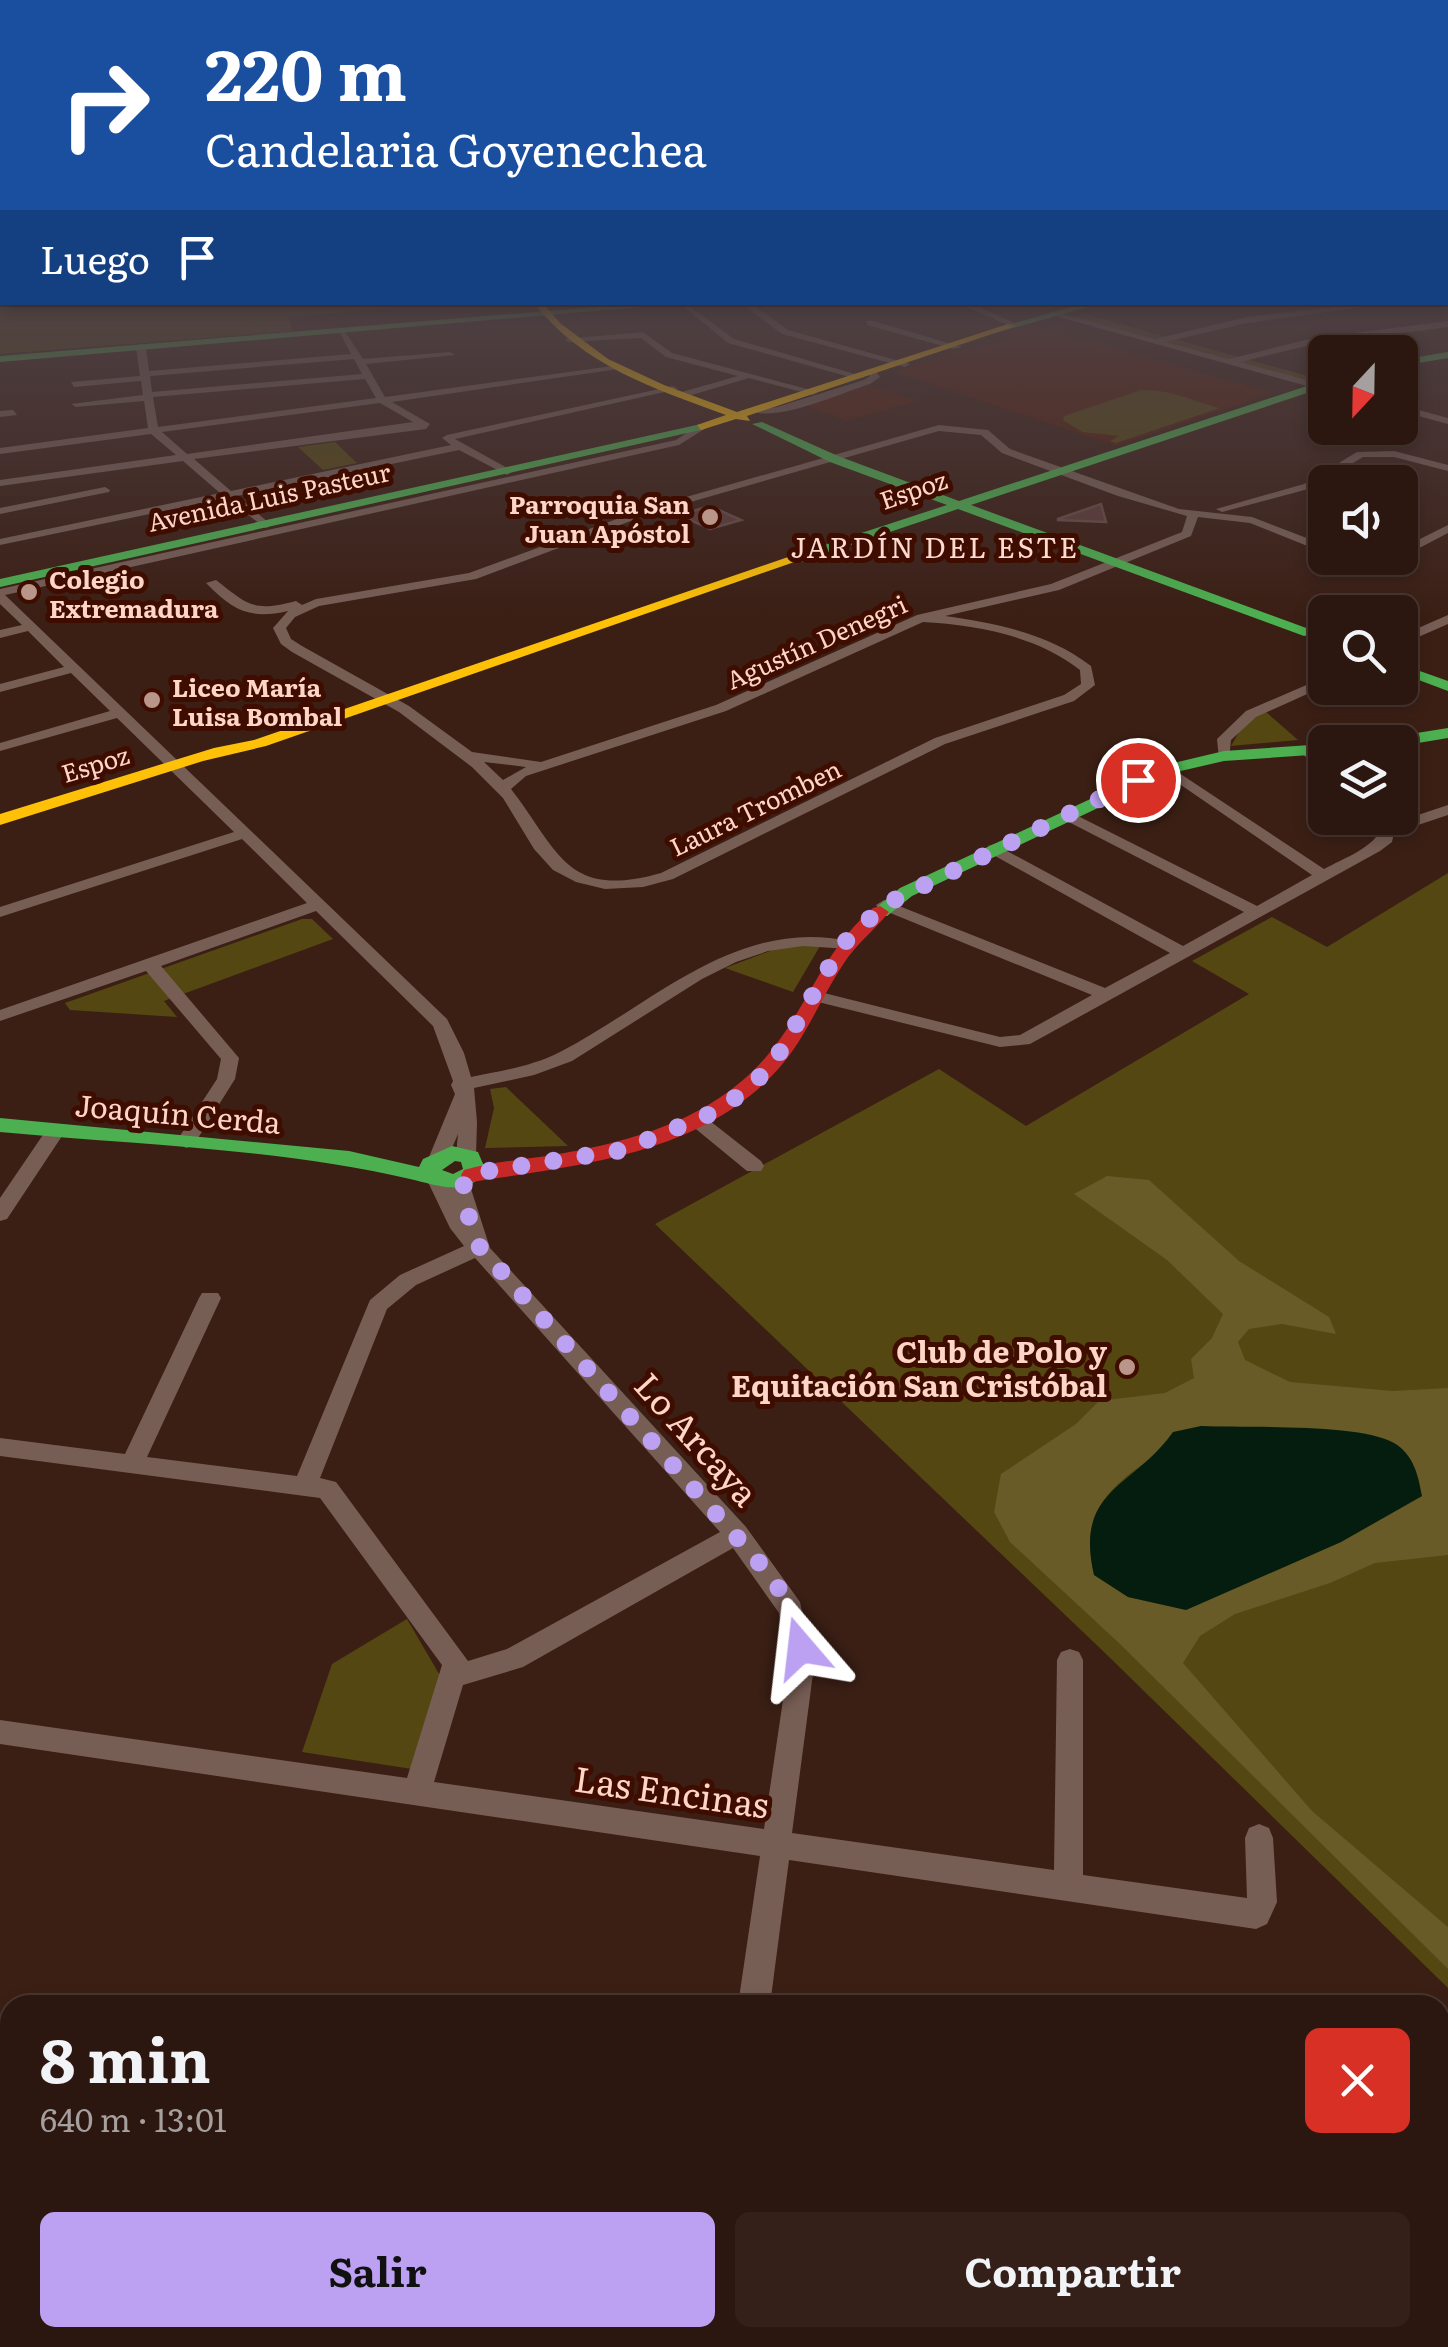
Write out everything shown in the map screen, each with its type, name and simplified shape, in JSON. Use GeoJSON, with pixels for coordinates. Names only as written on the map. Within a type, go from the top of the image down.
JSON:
{"type":"FeatureCollection","features":[{"type":"Feature","properties":{"kind":"street"},"geometry":{"type":"LineString","coordinates":[[94,396],[163,396]]}},
{"type":"Feature","properties":{"kind":"street"},"geometry":{"type":"LineString","coordinates":[[379,396],[507,472]]}},
{"type":"Feature","properties":{"kind":"street"},"geometry":{"type":"LineString","coordinates":[[0,451],[415,396]]}},
{"type":"Feature","properties":{"kind":"street"},"geometry":{"type":"LineString","coordinates":[[447,438],[661,396]]}},
{"type":"Feature","properties":{"kind":"street"},"geometry":{"type":"LineString","coordinates":[[689,396],[751,417],[833,455],[962,505],[1202,593],[1222,605],[1308,634]]}},
{"type":"Feature","properties":{"kind":"street","name":"Avenida Luis Pasteur"},"geometry":{"type":"LineString","coordinates":[[4,588],[265,525],[751,417],[804,396]]}},
{"type":"Feature","properties":{"kind":"street"},"geometry":{"type":"LineString","coordinates":[[751,417],[824,396]]}},
{"type":"Feature","properties":{"kind":"street","name":"Espoz"},"geometry":{"type":"LineString","coordinates":[[0,820],[206,757],[306,718],[350,709],[1294,396]]}},
{"type":"Feature","properties":{"kind":"street"},"geometry":{"type":"LineString","coordinates":[[148,397],[153,430],[265,525]]}},
{"type":"Feature","properties":{"kind":"street"},"geometry":{"type":"LineString","coordinates":[[1418,412],[1436,405]]}},
{"type":"Feature","properties":{"kind":"street"},"geometry":{"type":"LineString","coordinates":[[1418,414],[1448,421]]}},
{"type":"Feature","properties":{"kind":"street"},"geometry":{"type":"LineString","coordinates":[[0,483],[422,424]]}},
{"type":"Feature","properties":{"kind":"street"},"geometry":{"type":"LineString","coordinates":[[4,588],[680,442],[701,428]]}},
{"type":"Feature","properties":{"kind":"street"},"geometry":{"type":"LineString","coordinates":[[338,599],[301,608],[284,620],[279,633],[267,620],[290,606],[472,576],[648,511],[922,429],[984,432],[1006,452],[1061,472],[1199,513],[1252,520],[1308,542]]}},
{"type":"Feature","properties":{"kind":"street"},"geometry":{"type":"LineString","coordinates":[[0,542],[461,446]]}},
{"type":"Feature","properties":{"kind":"street"},"geometry":{"type":"LineString","coordinates":[[1199,513],[1308,486],[1361,454],[1394,454],[1448,468]]}},
{"type":"Feature","properties":{"kind":"street"},"geometry":{"type":"LineString","coordinates":[[86,471],[131,515]]}},
{"type":"Feature","properties":{"kind":"street"},"geometry":{"type":"LineString","coordinates":[[0,511],[105,490]]}},
{"type":"Feature","properties":{"kind":"street"},"geometry":{"type":"LineString","coordinates":[[1242,504],[1252,520]]}},
{"type":"Feature","properties":{"kind":"street","name":"Agustín Denegri"},"geometry":{"type":"LineString","coordinates":[[502,788],[521,772],[700,716],[921,618],[996,601],[1118,564],[1187,534],[1199,513]]}},
{"type":"Feature","properties":{"kind":"street"},"geometry":{"type":"LineString","coordinates":[[1418,544],[1448,528]]}},
{"type":"Feature","properties":{"kind":"street"},"geometry":{"type":"LineString","coordinates":[[212,584],[245,609],[270,615]]}},
{"type":"Feature","properties":{"kind":"street","name":"Lo Arcaya"},"geometry":{"type":"LineString","coordinates":[[4,588],[30,627],[441,1023],[452,1044],[470,1116],[469,1167],[463,1198],[479,1246]]}},
{"type":"Feature","properties":{"kind":"street"},"geometry":{"type":"LineString","coordinates":[[996,601],[984,616],[999,630]]}},
{"type":"Feature","properties":{"kind":"street","name":"Laura Tromben"},"geometry":{"type":"LineString","coordinates":[[279,633],[298,649],[385,697],[467,755],[502,788],[564,871],[604,884],[656,880],[940,740],[1070,698],[1088,685],[1088,673],[1072,658],[999,630],[921,618]]}},
{"type":"Feature","properties":{"kind":"street"},"geometry":{"type":"LineString","coordinates":[[1418,632],[1448,618]]}},
{"type":"Feature","properties":{"kind":"street"},"geometry":{"type":"LineString","coordinates":[[0,634],[30,627]]}},
{"type":"Feature","properties":{"kind":"street"},"geometry":{"type":"LineString","coordinates":[[0,688],[74,668]]}},
{"type":"Feature","properties":{"kind":"street"},"geometry":{"type":"LineString","coordinates":[[1418,675],[1448,686]]}},
{"type":"Feature","properties":{"kind":"street"},"geometry":{"type":"LineString","coordinates":[[1224,756],[1224,739],[1238,722],[1308,689]]}},
{"type":"Feature","properties":{"kind":"street"},"geometry":{"type":"LineString","coordinates":[[0,748],[120,713]]}},
{"type":"Feature","properties":{"kind":"street"},"geometry":{"type":"LineString","coordinates":[[1418,738],[1447,733]]}},
{"type":"Feature","properties":{"kind":"street","name":"Joaquín Cerda"},"geometry":{"type":"LineString","coordinates":[[0,1125],[435,1168],[537,1165],[623,1150],[698,1122],[763,1074],[784,1048],[842,945],[884,905],[1167,769],[1224,756],[1308,750]]}},
{"type":"Feature","properties":{"kind":"street","name":"Agustín Denegri"},"geometry":{"type":"LineString","coordinates":[[467,755],[515,764],[555,760]]}},
{"type":"Feature","properties":{"kind":"street"},"geometry":{"type":"LineString","coordinates":[[1167,769],[1324,876]]}},
{"type":"Feature","properties":{"kind":"street"},"geometry":{"type":"LineString","coordinates":[[1418,816],[1448,810]]}},
{"type":"Feature","properties":{"kind":"street"},"geometry":{"type":"LineString","coordinates":[[1066,815],[1258,913]]}},
{"type":"Feature","properties":{"kind":"street"},"geometry":{"type":"LineString","coordinates":[[0,912],[246,833]]}},
{"type":"Feature","properties":{"kind":"street"},"geometry":{"type":"LineString","coordinates":[[812,995],[1013,1042],[1036,1037],[1374,848],[1386,839],[1385,835]]}},
{"type":"Feature","properties":{"kind":"street"},"geometry":{"type":"LineString","coordinates":[[994,849],[1185,954]]}},
{"type":"Feature","properties":{"kind":"street"},"geometry":{"type":"LineString","coordinates":[[0,1016],[320,904]]}},
{"type":"Feature","properties":{"kind":"street"},"geometry":{"type":"LineString","coordinates":[[884,905],[1109,996]]}},
{"type":"Feature","properties":{"kind":"street"},"geometry":{"type":"LineString","coordinates":[[435,1168],[461,1091],[560,1059],[683,982],[730,958],[801,940],[842,945]]}},
{"type":"Feature","properties":{"kind":"street"},"geometry":{"type":"LineString","coordinates":[[150,964],[230,1058],[226,1080],[186,1142]]}},
{"type":"Feature","properties":{"kind":"street"},"geometry":{"type":"LineString","coordinates":[[698,1122],[754,1166]]}},
{"type":"Feature","properties":{"kind":"street"},"geometry":{"type":"LineString","coordinates":[[0,1214],[56,1130]]}},
{"type":"Feature","properties":{"kind":"street","name":"Lo Arcaya"},"geometry":{"type":"LineString","coordinates":[[435,1168],[460,1228],[736,1534],[782,1592],[801,1648],[755,1995]]}},
{"type":"Feature","properties":{"kind":"street"},"geometry":{"type":"LineString","coordinates":[[306,1483],[378,1304],[408,1280],[479,1246]]}},
{"type":"Feature","properties":{"kind":"street"},"geometry":{"type":"LineString","coordinates":[[134,1462],[210,1298]]}},
{"type":"Feature","properties":{"kind":"street"},"geometry":{"type":"LineString","coordinates":[[0,1447],[306,1483],[326,1489],[456,1663],[456,1676],[417,1792]]}},
{"type":"Feature","properties":{"kind":"street"},"geometry":{"type":"LineString","coordinates":[[456,1676],[514,1659],[736,1534]]}},
{"type":"Feature","properties":{"kind":"street"},"geometry":{"type":"LineString","coordinates":[[1068,1886],[1070,1660]]}},
{"type":"Feature","properties":{"kind":"street","name":"Las Encinas"},"geometry":{"type":"LineString","coordinates":[[0,1732],[1256,1914],[1262,1902],[1259,1838]]}},
{"type":"Feature","properties":{"kind":"shaded area"},"geometry":{"type":"Polygon","coordinates":[[[838,396],[901,396],[917,401],[847,421],[807,406],[838,396]]]}},
{"type":"Feature","properties":{"kind":"shaded area"},"geometry":{"type":"Polygon","coordinates":[[[966,396],[1265,396],[1117,446],[966,396]]]}},
{"type":"Feature","properties":{"kind":"shaded area"},"geometry":{"type":"Polygon","coordinates":[[[1125,396],[1178,396],[1220,408],[1116,443],[1110,441],[1119,436],[1082,432],[1063,420],[1064,416],[1125,396]]]}},
{"type":"Feature","properties":{"kind":"shaded area"},"geometry":{"type":"Polygon","coordinates":[[[335,442],[357,463],[323,470],[298,447],[335,442]]]}},
{"type":"Feature","properties":{"kind":"shaded area"},"geometry":{"type":"Polygon","coordinates":[[[1265,711],[1298,740],[1231,746],[1243,725],[1265,711]]]}},
{"type":"Feature","properties":{"kind":"shaded area","name":"Club de Polo y Equitación San Cristóbal"},"geometry":{"type":"Polygon","coordinates":[[[1448,873],[1448,1988],[1104,1652],[655,1224],[939,1069],[1026,1126],[1249,994],[1192,961],[1272,917],[1327,947],[1448,873]]]}},
{"type":"Feature","properties":{"kind":"shaded area"},"geometry":{"type":"Polygon","coordinates":[[[302,919],[312,919],[333,939],[164,1001],[177,1017],[70,1010],[65,1003],[302,919]]]}},
{"type":"Feature","properties":{"kind":"shaded area"},"geometry":{"type":"Polygon","coordinates":[[[823,941],[793,992],[725,968],[778,948],[823,941]]]}},
{"type":"Feature","properties":{"kind":"shaded area"},"geometry":{"type":"Polygon","coordinates":[[[506,1087],[568,1146],[485,1148],[494,1108],[490,1089],[506,1087]]]}},
{"type":"Feature","properties":{"kind":"shaded area"},"geometry":{"type":"Polygon","coordinates":[[[1107,1176],[1149,1180],[1239,1261],[1329,1317],[1336,1334],[1282,1324],[1249,1329],[1238,1342],[1245,1360],[1290,1382],[1393,1391],[1448,1388],[1448,1555],[1375,1563],[1330,1583],[1235,1614],[1200,1636],[1183,1663],[1312,1811],[1448,1927],[1448,1969],[1120,1644],[1010,1542],[994,1512],[1001,1474],[1076,1424],[1099,1401],[1165,1393],[1194,1378],[1191,1359],[1212,1338],[1223,1314],[1167,1260],[1074,1194],[1107,1176]],[[1201,1426],[1136,1469],[1103,1501],[1094,1521],[1090,1546],[1094,1575],[1128,1597],[1186,1610],[1341,1542],[1422,1496],[1361,1433],[1201,1426]]]}},
{"type":"Feature","properties":{"kind":"shaded area"},"geometry":{"type":"Polygon","coordinates":[[[1201,1426],[1330,1429],[1378,1437],[1406,1453],[1417,1473],[1422,1496],[1341,1542],[1186,1610],[1128,1597],[1094,1575],[1092,1524],[1111,1492],[1173,1432],[1201,1426]]]}},
{"type":"Feature","properties":{"kind":"shaded area"},"geometry":{"type":"Polygon","coordinates":[[[407,1619],[442,1679],[412,1769],[302,1752],[332,1664],[407,1619]]]}},
{"type":"Feature","properties":{"kind":"building"},"geometry":{"type":"Polygon","coordinates":[[[1101,504],[1106,522],[1058,520],[1058,519],[1101,504]]]}},
{"type":"Feature","properties":{"kind":"building","name":"Parroquia San Juan Apóstol"},"geometry":{"type":"Polygon","coordinates":[[[710,506],[741,520],[710,529],[679,515],[710,506]]]}},
{"type":"Feature","properties":{"kind":"traffic: fast"},"geometry":{"type":"LineString","coordinates":[[796,559],[1287,396]]}},
{"type":"Feature","properties":{"kind":"traffic: fast"},"geometry":{"type":"LineString","coordinates":[[758,424],[834,459],[1304,632]]}},
{"type":"Feature","properties":{"kind":"traffic: fast"},"geometry":{"type":"LineString","coordinates":[[0,583],[701,427]]}},
{"type":"Feature","properties":{"kind":"traffic: fast"},"geometry":{"type":"LineString","coordinates":[[1418,675],[1448,686]]}},
{"type":"Feature","properties":{"kind":"traffic: fast"},"geometry":{"type":"LineString","coordinates":[[1418,738],[1448,733]]}},
{"type":"Feature","properties":{"kind":"traffic: fast"},"geometry":{"type":"LineString","coordinates":[[880,912],[906,892],[1167,769],[1224,756],[1308,750]]}},
{"type":"Feature","properties":{"kind":"traffic: fast"},"geometry":{"type":"LineString","coordinates":[[0,1125],[349,1158],[432,1177]]}},
{"type":"Feature","properties":{"kind":"traffic: fast"},"geometry":{"type":"LineString","coordinates":[[452,1153],[470,1157],[475,1171],[453,1182],[430,1173],[431,1164],[452,1153]]}},
{"type":"Feature","properties":{"kind":"traffic: slow"},"geometry":{"type":"LineString","coordinates":[[683,396],[746,419]]}},
{"type":"Feature","properties":{"kind":"traffic: slow"},"geometry":{"type":"LineString","coordinates":[[701,427],[798,396]]}},
{"type":"Feature","properties":{"kind":"traffic: slow"},"geometry":{"type":"LineString","coordinates":[[205,757],[260,743],[796,559]]}},
{"type":"Feature","properties":{"kind":"traffic: slow"},"geometry":{"type":"LineString","coordinates":[[0,820],[220,751]]}},
{"type":"Feature","properties":{"kind":"traffic: jam"},"geometry":{"type":"LineString","coordinates":[[472,1175],[635,1145],[712,1114],[745,1090],[774,1061],[833,964],[861,928],[880,912]]}},
{"type":"Feature","properties":{"kind":"place","name":"Parroquia San Juan Apóstol"},"geometry":{"type":"Point","coordinates":[710,517]}},
{"type":"Feature","properties":{"kind":"place","name":"Colegio Extremadura"},"geometry":{"type":"Point","coordinates":[29,592]}},
{"type":"Feature","properties":{"kind":"place","name":"Liceo María Luisa Bombal"},"geometry":{"type":"Point","coordinates":[152,700]}},
{"type":"Feature","properties":{"kind":"place","name":"Club de Polo y Equitación San Cristóbal"},"geometry":{"type":"Point","coordinates":[1127,1367]}},
{"type":"Feature","properties":{"kind":"district","name":"JARDÍN DEL ESTE"},"geometry":{"type":"Point","coordinates":[935,546]}},
{"type":"Feature","properties":{"kind":"route"},"geometry":{"type":"LineString","coordinates":[[801,1648],[792,1610],[771,1576],[478,1245],[463,1198],[464,1180],[482,1172],[566,1162],[623,1150],[717,1111],[750,1087],[774,1062],[842,945],[884,905],[1138,780]]}}]}
